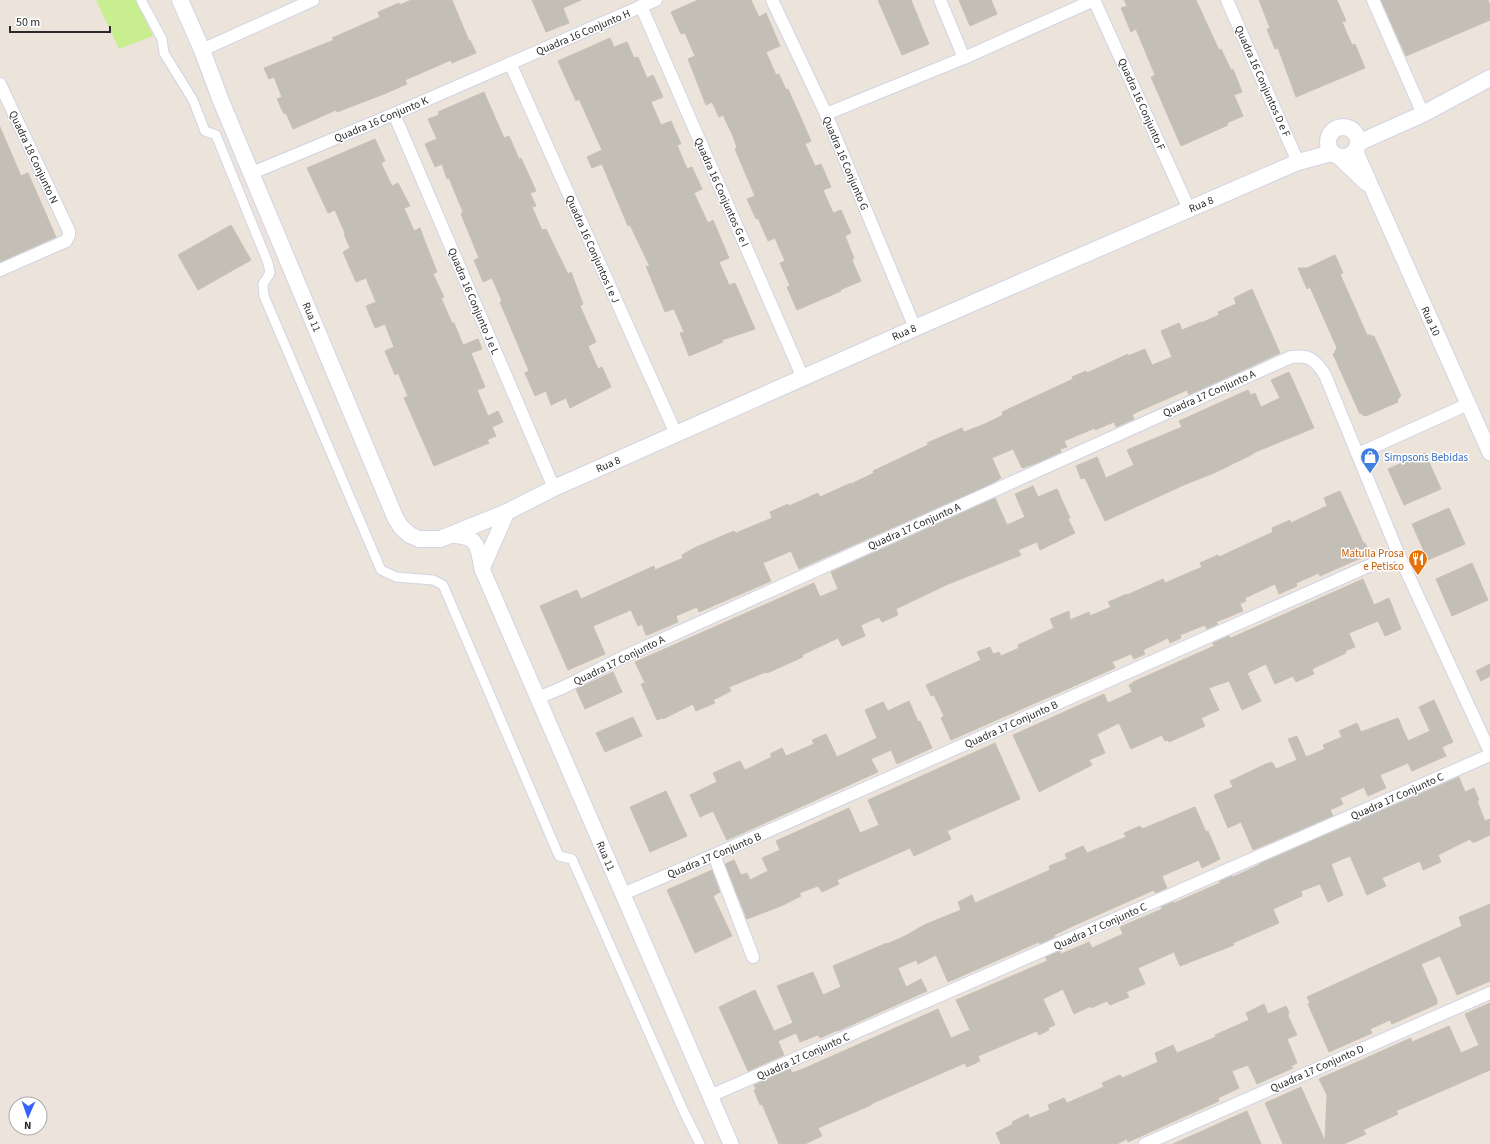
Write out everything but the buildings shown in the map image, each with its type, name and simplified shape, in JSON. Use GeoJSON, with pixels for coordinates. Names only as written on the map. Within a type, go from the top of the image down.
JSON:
{"type":"FeatureCollection","features":[{"type":"Feature","properties":{"kind":"main road","name":"Rua 11"},"geometry":{"type":"LineString","coordinates":[[180,0],[395,517],[401,527],[410,535],[419,539],[440,539],[507,512]]}},
{"type":"Feature","properties":{"kind":"main road"},"geometry":{"type":"LineString","coordinates":[[1355,141],[1343,127],[1339,127],[1329,135],[1333,150],[1347,156],[1355,141],[1392,128],[1423,114],[1490,78]]}},
{"type":"Feature","properties":{"kind":"main road","name":"Rua 8"},"geometry":{"type":"LineString","coordinates":[[507,512],[554,488],[914,328],[1301,161],[1333,150]]}},
{"type":"Feature","properties":{"kind":"street"},"geometry":{"type":"LineString","coordinates":[[141,0],[162,39],[164,53],[193,100],[205,131],[216,135],[268,263],[270,274],[263,284],[264,296],[382,570],[396,577],[433,580],[443,585],[559,856],[572,859],[684,1112],[700,1144]]}},
{"type":"Feature","properties":{"kind":"street"},"geometry":{"type":"LineString","coordinates":[[202,50],[313,0]]}},
{"type":"Feature","properties":{"kind":"street","name":"Quadra 16 Conjunto H"},"geometry":{"type":"LineString","coordinates":[[510,63],[656,0]]}},
{"type":"Feature","properties":{"kind":"street","name":"Quadra 16 Conjunto G"},"geometry":{"type":"LineString","coordinates":[[772,0],[826,114],[914,328]]}},
{"type":"Feature","properties":{"kind":"street"},"geometry":{"type":"LineString","coordinates":[[940,0],[964,58]]}},
{"type":"Feature","properties":{"kind":"street"},"geometry":{"type":"LineString","coordinates":[[826,114],[964,58],[1094,0]]}},
{"type":"Feature","properties":{"kind":"street","name":"Quadra 16 Conjunto F"},"geometry":{"type":"LineString","coordinates":[[1094,0],[1189,209]]}},
{"type":"Feature","properties":{"kind":"street","name":"Quadra 16 Conjuntos D e F"},"geometry":{"type":"LineString","coordinates":[[1227,0],[1301,161]]}},
{"type":"Feature","properties":{"kind":"street"},"geometry":{"type":"LineString","coordinates":[[1373,0],[1423,114]]}},
{"type":"Feature","properties":{"kind":"street","name":"Quadra 16 Conjuntos G e I"},"geometry":{"type":"LineString","coordinates":[[641,6],[803,378]]}},
{"type":"Feature","properties":{"kind":"street","name":"Quadra 16 Conjunto K"},"geometry":{"type":"LineString","coordinates":[[252,173],[394,114],[510,63]]}},
{"type":"Feature","properties":{"kind":"street","name":"Quadra 16 Conjuntos I e J"},"geometry":{"type":"LineString","coordinates":[[510,63],[676,434]]}},
{"type":"Feature","properties":{"kind":"street","name":"Quadra 18 Conjunto N"},"geometry":{"type":"LineString","coordinates":[[0,84],[69,231],[66,241],[0,270]]}},
{"type":"Feature","properties":{"kind":"street","name":"Quadra 16 Conjunto J e L"},"geometry":{"type":"LineString","coordinates":[[394,114],[554,488]]}},
{"type":"Feature","properties":{"kind":"street","name":"Rua 10"},"geometry":{"type":"LineString","coordinates":[[1355,141],[1373,189],[1490,453]]}},
{"type":"Feature","properties":{"kind":"street","name":"Rua 10"},"geometry":{"type":"LineString","coordinates":[[1333,150],[1373,189]]}},
{"type":"Feature","properties":{"kind":"street","name":"Quadra 17 Conjunto A"},"geometry":{"type":"LineString","coordinates":[[538,698],[564,687],[620,658],[1291,357],[1313,359],[1318,363],[1358,454]]}},
{"type":"Feature","properties":{"kind":"street"},"geometry":{"type":"LineString","coordinates":[[1468,404],[1358,454],[1398,553],[1490,754]]}},
{"type":"Feature","properties":{"kind":"street"},"geometry":{"type":"LineString","coordinates":[[482,569],[507,512]]}},
{"type":"Feature","properties":{"kind":"street","name":"Rua 11"},"geometry":{"type":"LineString","coordinates":[[451,535],[464,536],[473,540],[477,546],[482,569],[731,1144]]}},
{"type":"Feature","properties":{"kind":"street","name":"Quadra 17 Conjunto B"},"geometry":{"type":"LineString","coordinates":[[623,894],[1398,553]]}},
{"type":"Feature","properties":{"kind":"street","name":"Quadra 17 Conjunto C"},"geometry":{"type":"LineString","coordinates":[[710,1096],[1490,754]]}},
{"type":"Feature","properties":{"kind":"street"},"geometry":{"type":"LineString","coordinates":[[714,855],[753,957]]}},
{"type":"Feature","properties":{"kind":"street","name":"Quadra 17 Conjunto D"},"geometry":{"type":"LineString","coordinates":[[1145,1144],[1490,993]]}},
{"type":"Feature","properties":{"kind":"green space"},"geometry":{"type":"Polygon","coordinates":[[[96,0],[136,0],[153,36],[119,49],[96,0]]]}},
{"type":"Feature","properties":{"kind":"place","name":"Simpsons Bebidas"},"geometry":{"type":"Point","coordinates":[1370,474]}},
{"type":"Feature","properties":{"kind":"place","name":"Matulla Prosa e Petisco"},"geometry":{"type":"Point","coordinates":[1418,576]}}]}
